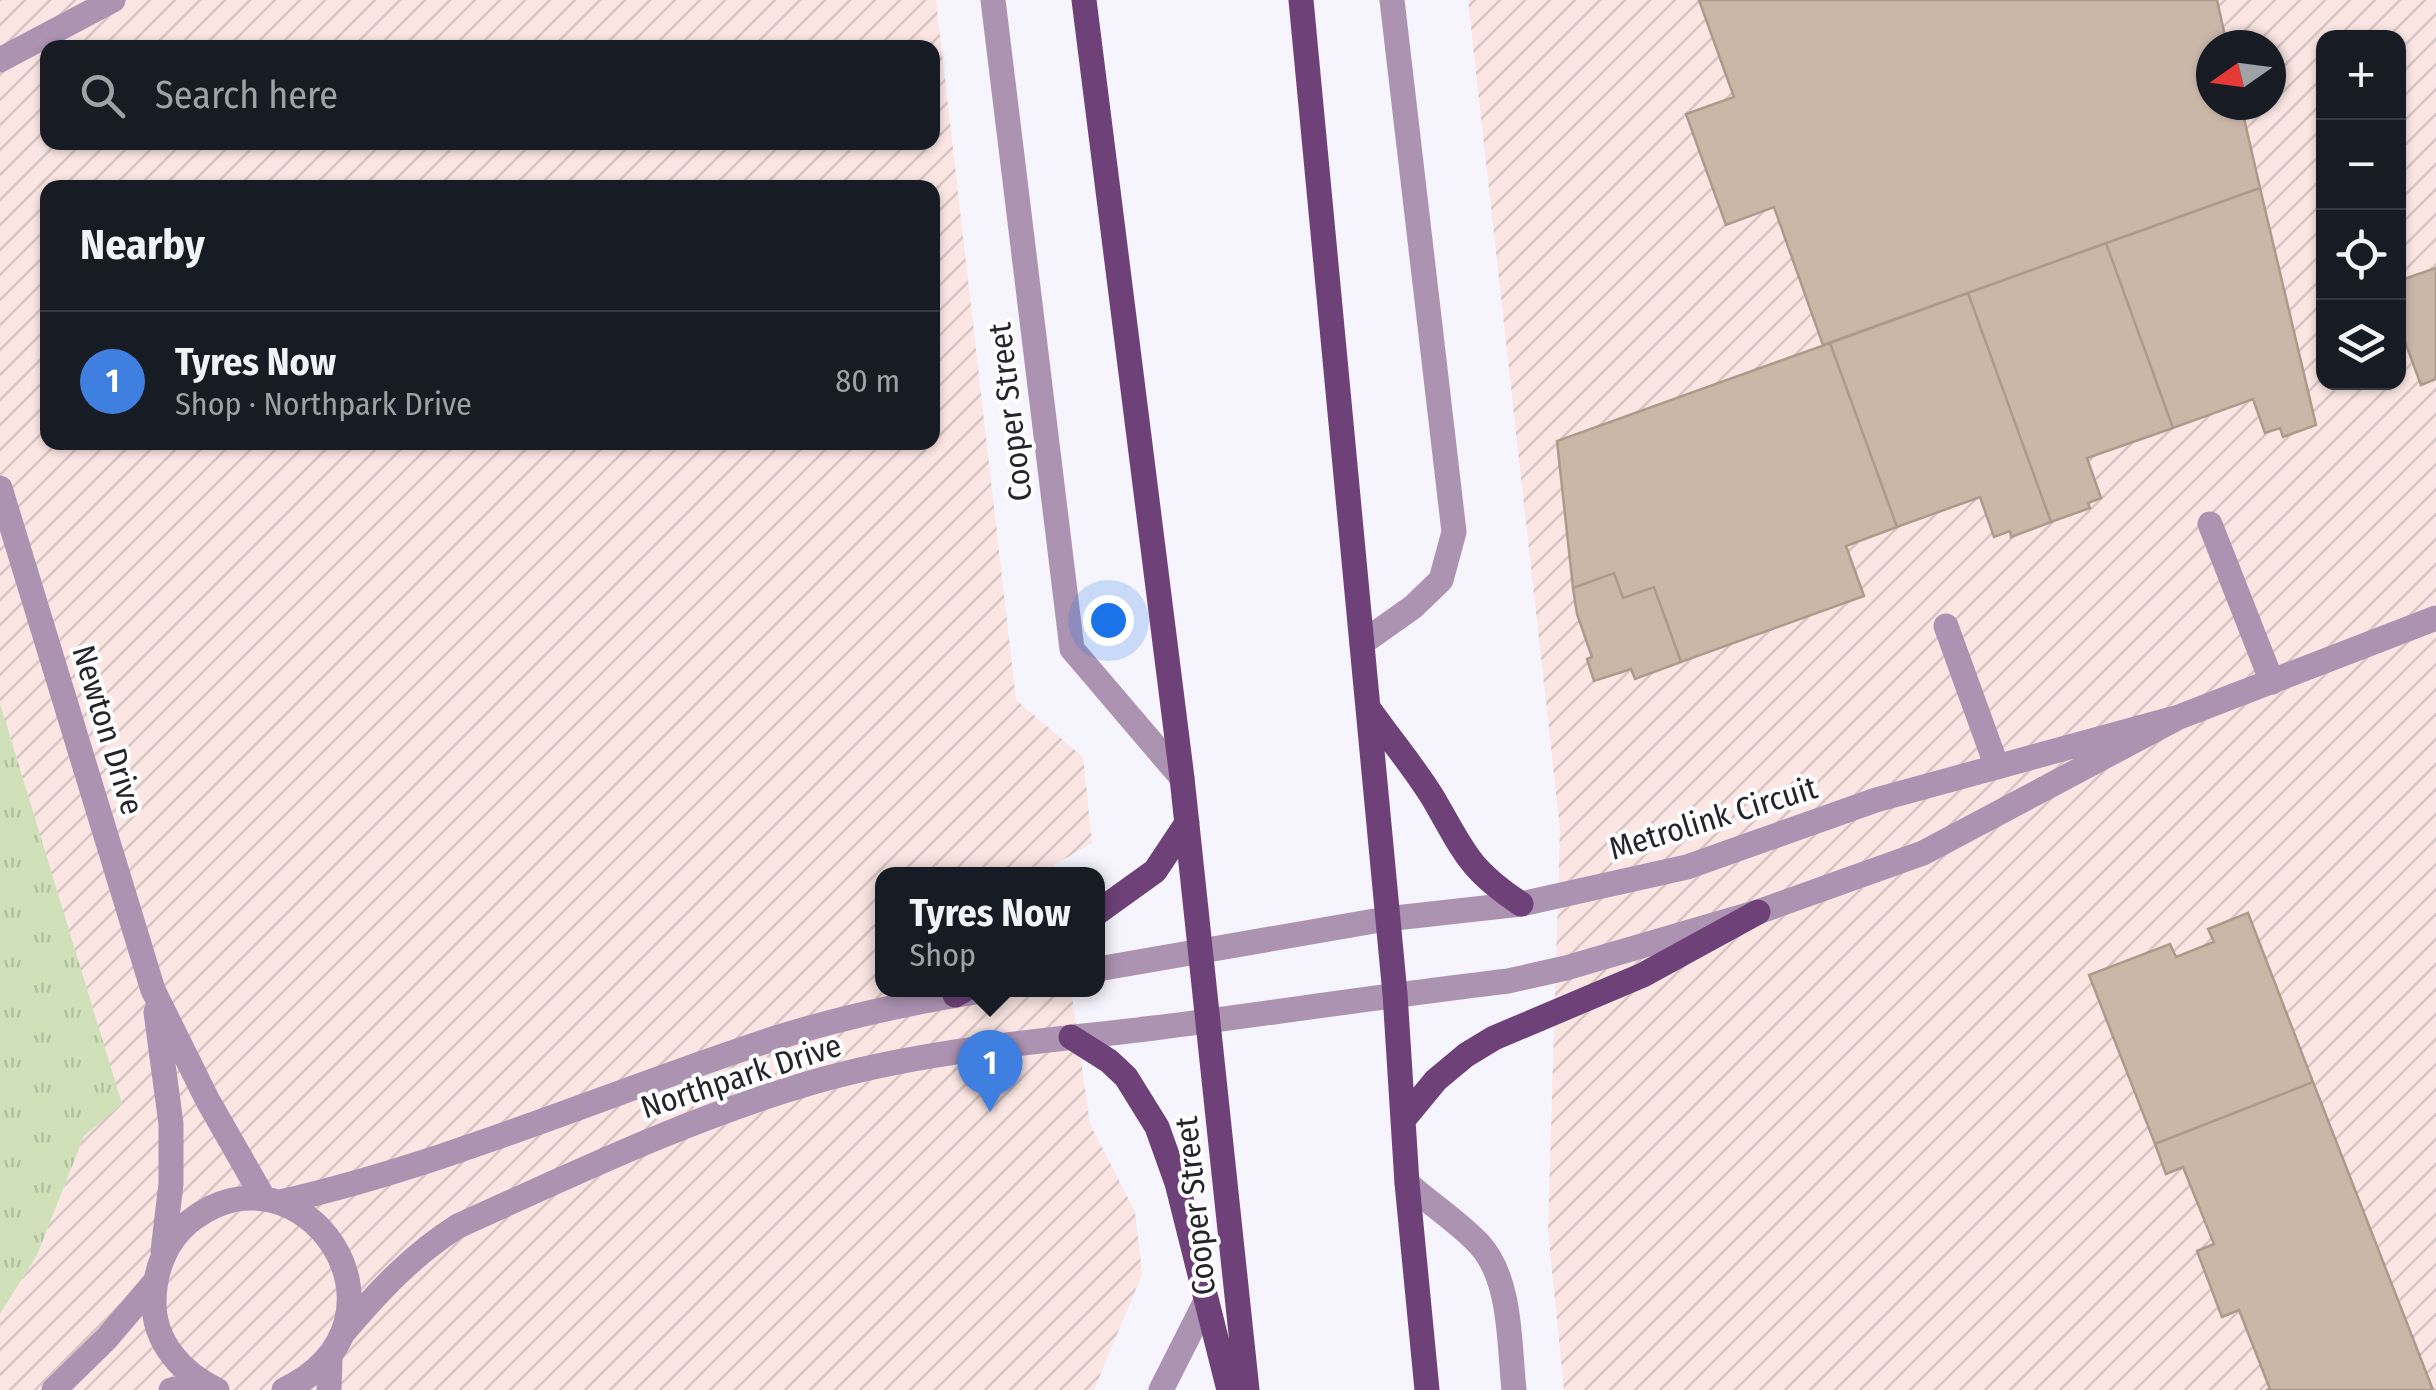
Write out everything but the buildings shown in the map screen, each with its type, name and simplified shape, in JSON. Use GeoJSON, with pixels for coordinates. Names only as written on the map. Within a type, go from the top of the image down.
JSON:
{"type":"FeatureCollection","features":[{"type":"Feature","properties":{"kind":"main road","name":"Cooper Street"},"geometry":{"type":"LineString","coordinates":[[1084,0],[1182,778],[1248,1390]]}},
{"type":"Feature","properties":{"kind":"main road"},"geometry":{"type":"LineString","coordinates":[[1301,0],[1369,709],[1395,994],[1407,1183],[1428,1390]]}},
{"type":"Feature","properties":{"kind":"main road"},"geometry":{"type":"LineString","coordinates":[[1369,709],[1432,797],[1463,854],[1487,882],[1521,904]]}},
{"type":"Feature","properties":{"kind":"main road"},"geometry":{"type":"LineString","coordinates":[[1105,907],[1156,870],[1187,823]]}},
{"type":"Feature","properties":{"kind":"main road"},"geometry":{"type":"LineString","coordinates":[[1403,1120],[1436,1080],[1480,1047],[1643,975],[1758,912]]}},
{"type":"Feature","properties":{"kind":"main road"},"geometry":{"type":"LineString","coordinates":[[1071,1036],[1126,1077],[1157,1127],[1177,1183],[1229,1390]]}},
{"type":"Feature","properties":{"kind":"street"},"geometry":{"type":"LineString","coordinates":[[0,60],[113,0]]}},
{"type":"Feature","properties":{"kind":"street","name":"Cooper Street"},"geometry":{"type":"LineString","coordinates":[[992,0],[1072,648],[1182,778]]}},
{"type":"Feature","properties":{"kind":"street"},"geometry":{"type":"LineString","coordinates":[[1362,643],[1442,580],[1454,532],[1392,0]]}},
{"type":"Feature","properties":{"kind":"street","name":"Newton Drive"},"geometry":{"type":"LineString","coordinates":[[0,488],[153,990],[171,1124],[171,1184],[162,1256]]}},
{"type":"Feature","properties":{"kind":"street"},"geometry":{"type":"LineString","coordinates":[[2210,524],[2272,682]]}},
{"type":"Feature","properties":{"kind":"street","name":"Metrolink Circuit"},"geometry":{"type":"LineString","coordinates":[[1198,950],[1386,919],[1521,904],[1687,867],[1876,800],[2179,717],[2436,618]]}},
{"type":"Feature","properties":{"kind":"street"},"geometry":{"type":"LineString","coordinates":[[1946,626],[1997,767]]}},
{"type":"Feature","properties":{"kind":"street","name":"Metrolink Circuit"},"geometry":{"type":"LineString","coordinates":[[1395,994],[1508,981],[1566,968],[1758,912],[1923,853],[2179,717]]}},
{"type":"Feature","properties":{"kind":"street"},"geometry":{"type":"LineString","coordinates":[[1105,968],[1198,950]]}},
{"type":"Feature","properties":{"kind":"street","name":"Newton Drive"},"geometry":{"type":"LineString","coordinates":[[153,990],[215,1114],[272,1201]]}},
{"type":"Feature","properties":{"kind":"street","name":"Northpark Drive"},"geometry":{"type":"LineString","coordinates":[[344,1332],[390,1278],[423,1248],[458,1226],[688,1123],[812,1082],[972,1047],[1395,994]]}},
{"type":"Feature","properties":{"kind":"street","name":"Northpark Drive"},"geometry":{"type":"LineString","coordinates":[[162,1256],[180,1230],[204,1210],[233,1200],[272,1201],[430,1162],[746,1048],[859,1014],[936,997]]}},
{"type":"Feature","properties":{"kind":"street"},"geometry":{"type":"LineString","coordinates":[[1407,1183],[1482,1247],[1498,1277],[1507,1314],[1514,1390]]}},
{"type":"Feature","properties":{"kind":"street"},"geometry":{"type":"LineString","coordinates":[[272,1201],[308,1217],[332,1240],[346,1269],[350,1301],[344,1332],[330,1358],[308,1378],[284,1390]]}},
{"type":"Feature","properties":{"kind":"street"},"geometry":{"type":"LineString","coordinates":[[162,1256],[154,1283],[154,1312],[162,1340],[179,1364],[209,1386]]}},
{"type":"Feature","properties":{"kind":"street"},"geometry":{"type":"LineString","coordinates":[[54,1390],[107,1338],[154,1283]]}},
{"type":"Feature","properties":{"kind":"street","name":"Cooper Street"},"geometry":{"type":"LineString","coordinates":[[1161,1390],[1206,1301]]}},
{"type":"Feature","properties":{"kind":"street"},"geometry":{"type":"LineString","coordinates":[[330,1358],[330,1390]]}},
{"type":"Feature","properties":{"kind":"street"},"geometry":{"type":"LineString","coordinates":[[171,1390],[209,1386]]}},
{"type":"Feature","properties":{"kind":"shaded area"},"geometry":{"type":"Polygon","coordinates":[[[0,0],[936,0],[1016,700],[1083,757],[1092,843],[1054,867],[875,867],[875,997],[1072,997],[1090,1124],[1135,1212],[1142,1274],[1094,1390],[0,1390],[0,1314],[37,1255],[84,1136],[121,1103],[0,703],[0,0]]]}},
{"type":"Feature","properties":{"kind":"shaded area"},"geometry":{"type":"Polygon","coordinates":[[[1468,0],[2436,0],[2436,1390],[1564,1390],[1548,1231],[1560,828],[1468,0]]]}},
{"type":"Feature","properties":{"kind":"green space"},"geometry":{"type":"Polygon","coordinates":[[[0,703],[122,1104],[84,1136],[37,1255],[0,1314],[0,703]]]}},
{"type":"Feature","properties":{"kind":"place","name":"Tyres Now"},"geometry":{"type":"Point","coordinates":[990,1112]}}]}
